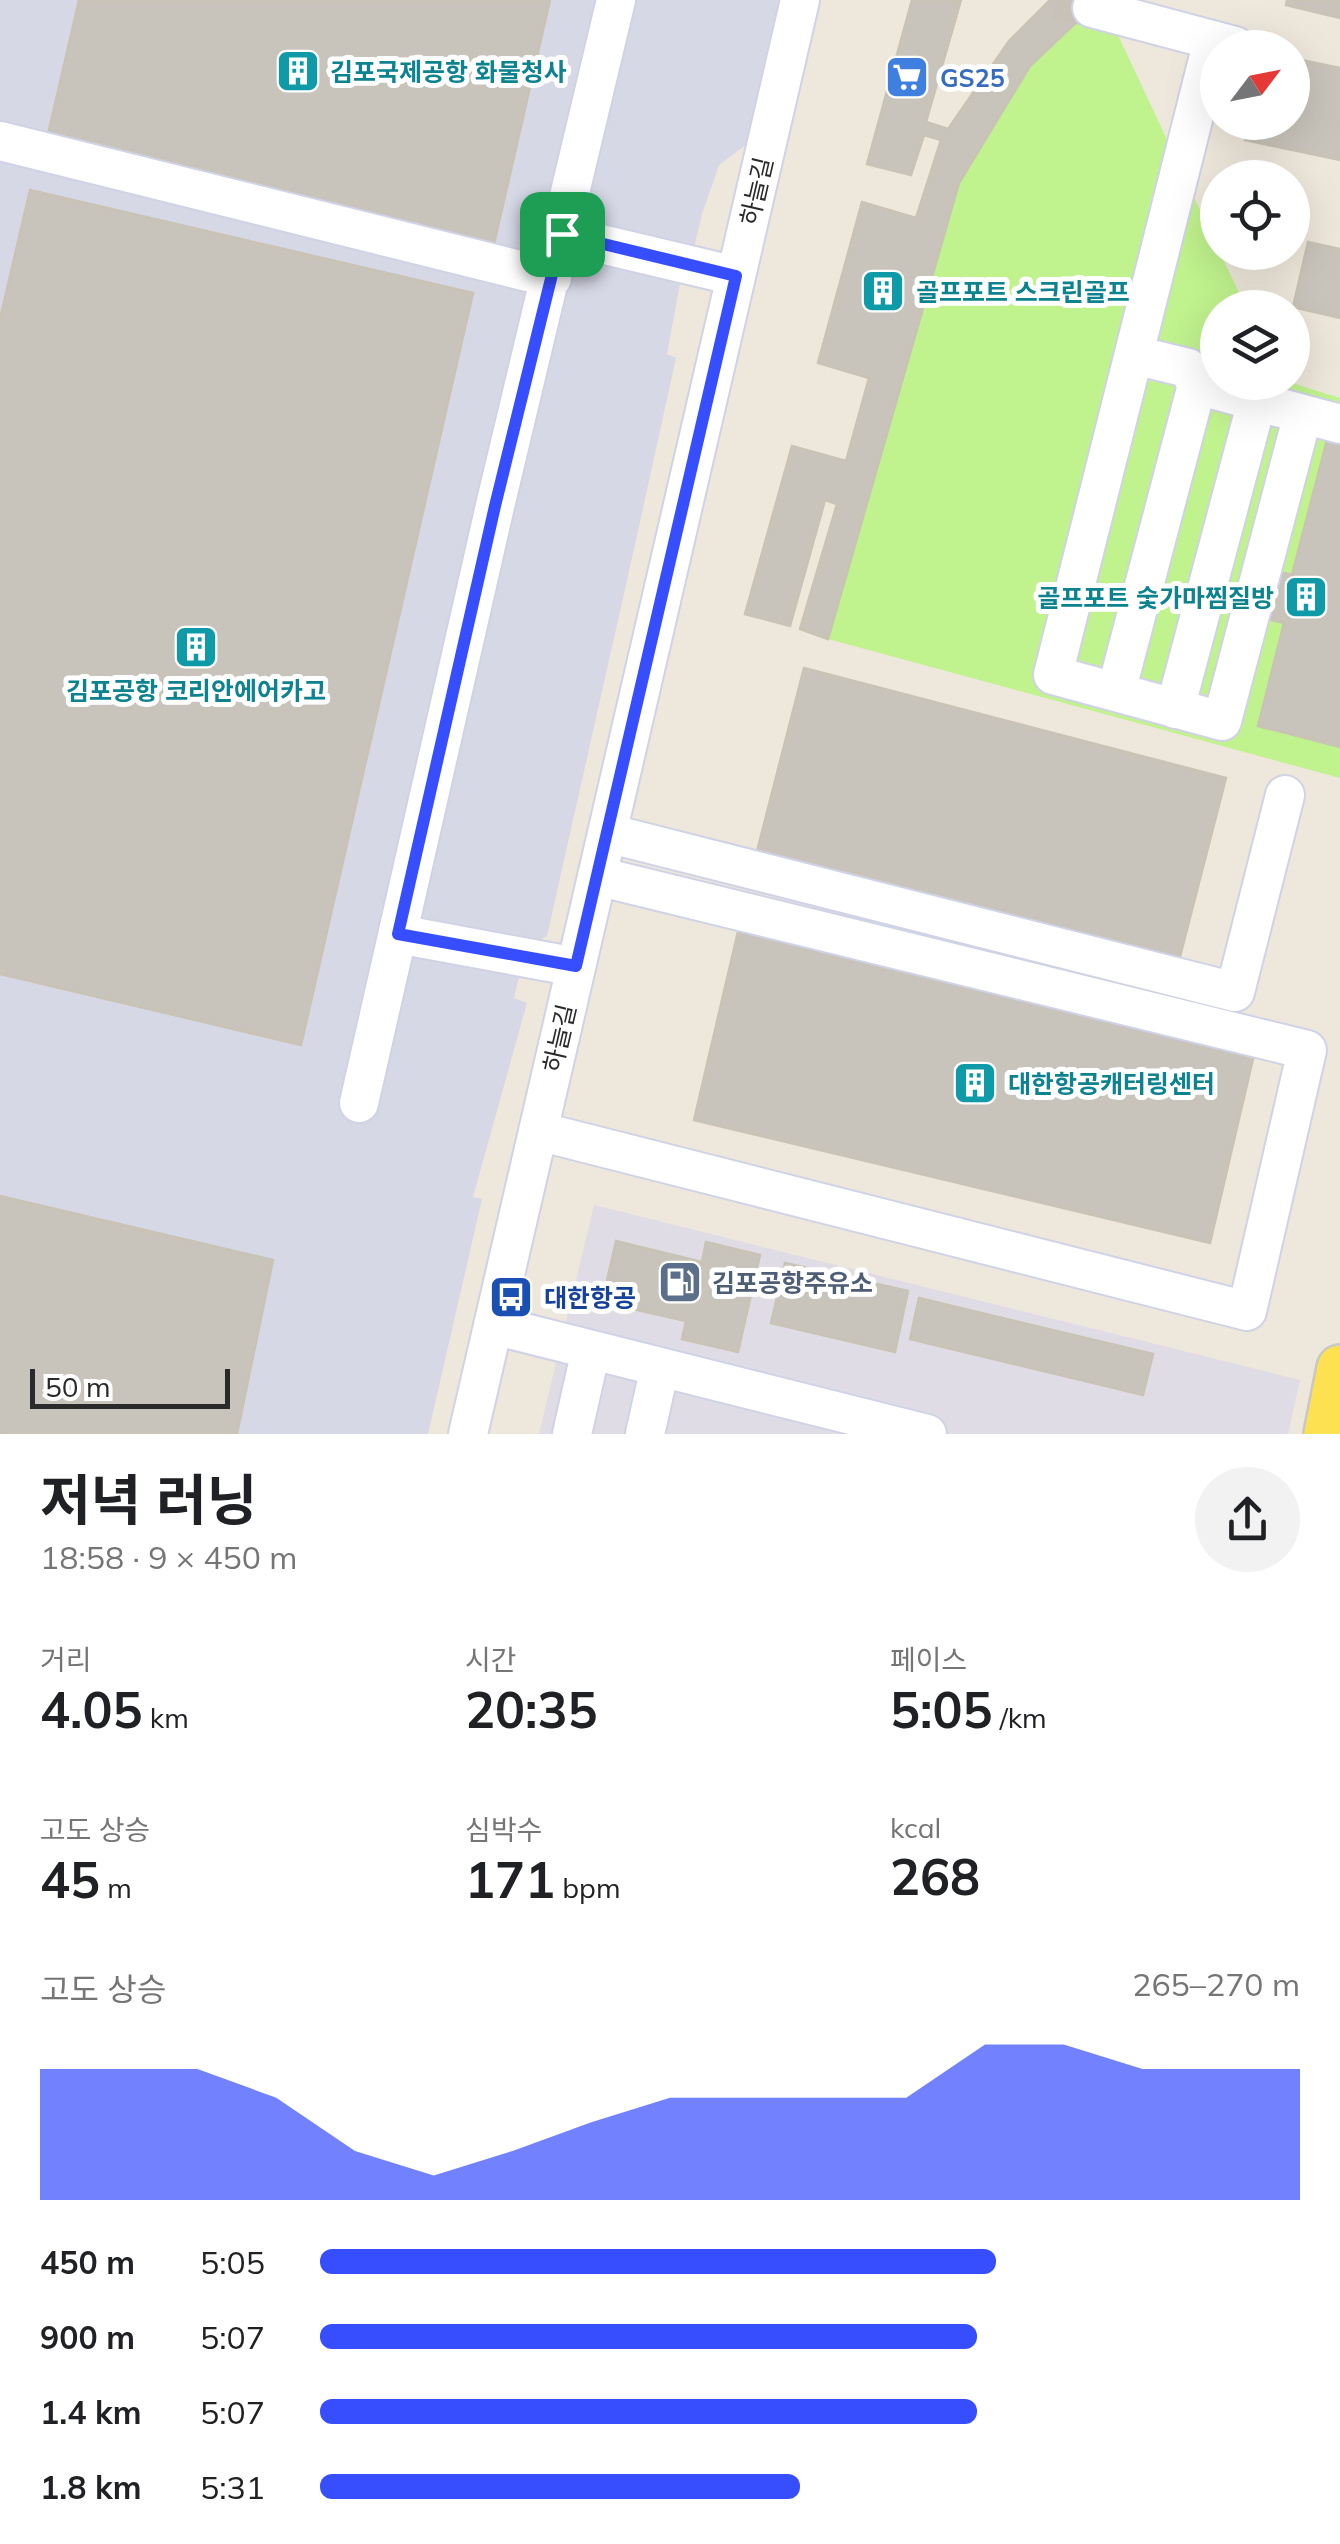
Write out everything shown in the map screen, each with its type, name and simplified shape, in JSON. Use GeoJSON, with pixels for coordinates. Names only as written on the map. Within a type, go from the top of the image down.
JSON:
{"type":"FeatureCollection","features":[{"type":"Feature","properties":{"kind":"main road"},"geometry":{"type":"LineString","coordinates":[[1327,1434],[1340,1368]]}},
{"type":"Feature","properties":{"kind":"lane"},"geometry":{"type":"LineString","coordinates":[[359,1103],[495,506],[616,0]]}},
{"type":"Feature","properties":{"kind":"lane","name":"하늘길"},"geometry":{"type":"LineString","coordinates":[[468,1434],[800,0]]}},
{"type":"Feature","properties":{"kind":"lane"},"geometry":{"type":"LineString","coordinates":[[1092,8],[1200,37]]}},
{"type":"Feature","properties":{"kind":"lane"},"geometry":{"type":"LineString","coordinates":[[1200,123],[1149,294],[1054,675],[1222,721],[1303,414]]}},
{"type":"Feature","properties":{"kind":"lane"},"geometry":{"type":"LineString","coordinates":[[0,141],[552,278]]}},
{"type":"Feature","properties":{"kind":"lane"},"geometry":{"type":"LineString","coordinates":[[562,234],[736,276]]}},
{"type":"Feature","properties":{"kind":"lane"},"geometry":{"type":"LineString","coordinates":[[1116,692],[1193,377],[1149,294]]}},
{"type":"Feature","properties":{"kind":"lane"},"geometry":{"type":"LineString","coordinates":[[1134,354],[1256,402],[1340,424]]}},
{"type":"Feature","properties":{"kind":"lane"},"geometry":{"type":"LineString","coordinates":[[1176,709],[1256,402]]}},
{"type":"Feature","properties":{"kind":"lane"},"geometry":{"type":"LineString","coordinates":[[607,833],[1234,992],[1285,795]]}},
{"type":"Feature","properties":{"kind":"lane"},"geometry":{"type":"LineString","coordinates":[[538,1131],[1246,1311],[1308,1050],[597,876]]}},
{"type":"Feature","properties":{"kind":"lane"},"geometry":{"type":"LineString","coordinates":[[398,934],[576,966]]}},
{"type":"Feature","properties":{"kind":"lane"},"geometry":{"type":"LineString","coordinates":[[493,1326],[660,1368],[804,1419],[927,1434]]}},
{"type":"Feature","properties":{"kind":"lane"},"geometry":{"type":"LineString","coordinates":[[572,1434],[591,1350]]}},
{"type":"Feature","properties":{"kind":"lane"},"geometry":{"type":"LineString","coordinates":[[645,1434],[660,1368]]}},
{"type":"Feature","properties":{"kind":"shaded area"},"geometry":{"type":"Polygon","coordinates":[[[0,0],[790,0],[762,133],[719,165],[688,273],[682,273],[667,354],[676,358],[547,936],[526,947],[514,998],[527,1003],[473,1197],[482,1199],[428,1434],[0,1434],[0,0]]]}},
{"type":"Feature","properties":{"kind":"shaded area"},"geometry":{"type":"Polygon","coordinates":[[[594,1205],[1300,1380],[1288,1434],[539,1434],[594,1205]]]}},
{"type":"Feature","properties":{"kind":"green space"},"geometry":{"type":"Polygon","coordinates":[[[1077,22],[1117,33],[1200,210],[1200,270],[1228,270],[1238,290],[1200,290],[1200,400],[1310,400],[1310,389],[1340,398],[1340,778],[828,639],[959,183],[1030,66],[1077,22]]]}},
{"type":"Feature","properties":{"kind":"building","name":"김포국제공항 화물청사"},"geometry":{"type":"Polygon","coordinates":[[[79,0],[550,0],[494,244],[46,143],[79,0]]]}},
{"type":"Feature","properties":{"kind":"building","name":"골프포트 스크린골프"},"geometry":{"type":"Polygon","coordinates":[[[912,0],[961,0],[926,122],[948,129],[1009,41],[1050,0],[1100,0],[1030,66],[959,183],[828,639],[800,629],[837,504],[825,500],[790,626],[745,614],[792,446],[846,461],[869,378],[818,363],[862,202],[916,218],[941,140],[924,135],[911,175],[867,164],[912,0]]]}},
{"type":"Feature","properties":{"kind":"building"},"geometry":{"type":"Polygon","coordinates":[[[1287,0],[1340,0],[1340,18],[1286,5],[1287,0]]]}},
{"type":"Feature","properties":{"kind":"building"},"geometry":{"type":"Polygon","coordinates":[[[1310,62],[1340,68],[1340,160],[1245,140],[1310,140],[1310,62]]]}},
{"type":"Feature","properties":{"kind":"building","name":"김포공항 코리안에어카고"},"geometry":{"type":"Polygon","coordinates":[[[30,190],[473,293],[301,1045],[0,974],[0,319],[30,190]]]}},
{"type":"Feature","properties":{"kind":"building"},"geometry":{"type":"Polygon","coordinates":[[[1310,242],[1340,249],[1340,318],[1310,311],[1310,290],[1297,290],[1302,270],[1310,270],[1310,242]]]}},
{"type":"Feature","properties":{"kind":"building","name":"골프포트 숯가마찜질방"},"geometry":{"type":"Polygon","coordinates":[[[1328,436],[1340,439],[1340,747],[1258,726],[1284,623],[1267,619],[1279,572],[1292,575],[1328,436]]]}},
{"type":"Feature","properties":{"kind":"building"},"geometry":{"type":"Polygon","coordinates":[[[804,668],[1226,778],[1176,972],[754,863],[804,668]]]}},
{"type":"Feature","properties":{"kind":"building","name":"대한항공캐터링센터"},"geometry":{"type":"Polygon","coordinates":[[[740,923],[1256,1046],[1210,1243],[694,1120],[740,923]]]}},
{"type":"Feature","properties":{"kind":"building"},"geometry":{"type":"Polygon","coordinates":[[[0,1196],[273,1260],[237,1434],[0,1434],[0,1196]]]}},
{"type":"Feature","properties":{"kind":"building","name":"김포공항주유소"},"geometry":{"type":"Polygon","coordinates":[[[616,1241],[702,1262],[706,1242],[760,1255],[738,1352],[682,1339],[686,1321],[602,1302],[616,1241]]]}},
{"type":"Feature","properties":{"kind":"building"},"geometry":{"type":"Polygon","coordinates":[[[785,1263],[908,1291],[895,1352],[771,1323],[785,1263]]]}},
{"type":"Feature","properties":{"kind":"building"},"geometry":{"type":"Polygon","coordinates":[[[919,1298],[1153,1354],[1143,1395],[910,1339],[919,1298]]]}},
{"type":"Feature","properties":{"kind":"tunnel"},"geometry":{"type":"LineString","coordinates":[[1057,0],[1092,8]]}},
{"type":"Feature","properties":{"kind":"place","name":"김포국제공항 화물청사"},"geometry":{"type":"Point","coordinates":[298,71]}},
{"type":"Feature","properties":{"kind":"place","name":"GS25"},"geometry":{"type":"Point","coordinates":[907,77]}},
{"type":"Feature","properties":{"kind":"place","name":"골프포트 스크린골프"},"geometry":{"type":"Point","coordinates":[883,291]}},
{"type":"Feature","properties":{"kind":"place","name":"골프포트 숯가마찜질방"},"geometry":{"type":"Point","coordinates":[1306,597]}},
{"type":"Feature","properties":{"kind":"place","name":"김포공항 코리안에어카고"},"geometry":{"type":"Point","coordinates":[196,647]}},
{"type":"Feature","properties":{"kind":"place","name":"대한항공캐터링센터"},"geometry":{"type":"Point","coordinates":[975,1083]}},
{"type":"Feature","properties":{"kind":"place","name":"김포공항주유소"},"geometry":{"type":"Point","coordinates":[680,1282]}},
{"type":"Feature","properties":{"kind":"place","name":"대한항공"},"geometry":{"type":"Point","coordinates":[511,1297]}},
{"type":"Feature","properties":{"kind":"route"},"geometry":{"type":"LineString","coordinates":[[562,234],[736,276],[576,966],[398,934],[495,506],[562,234]]}}]}
